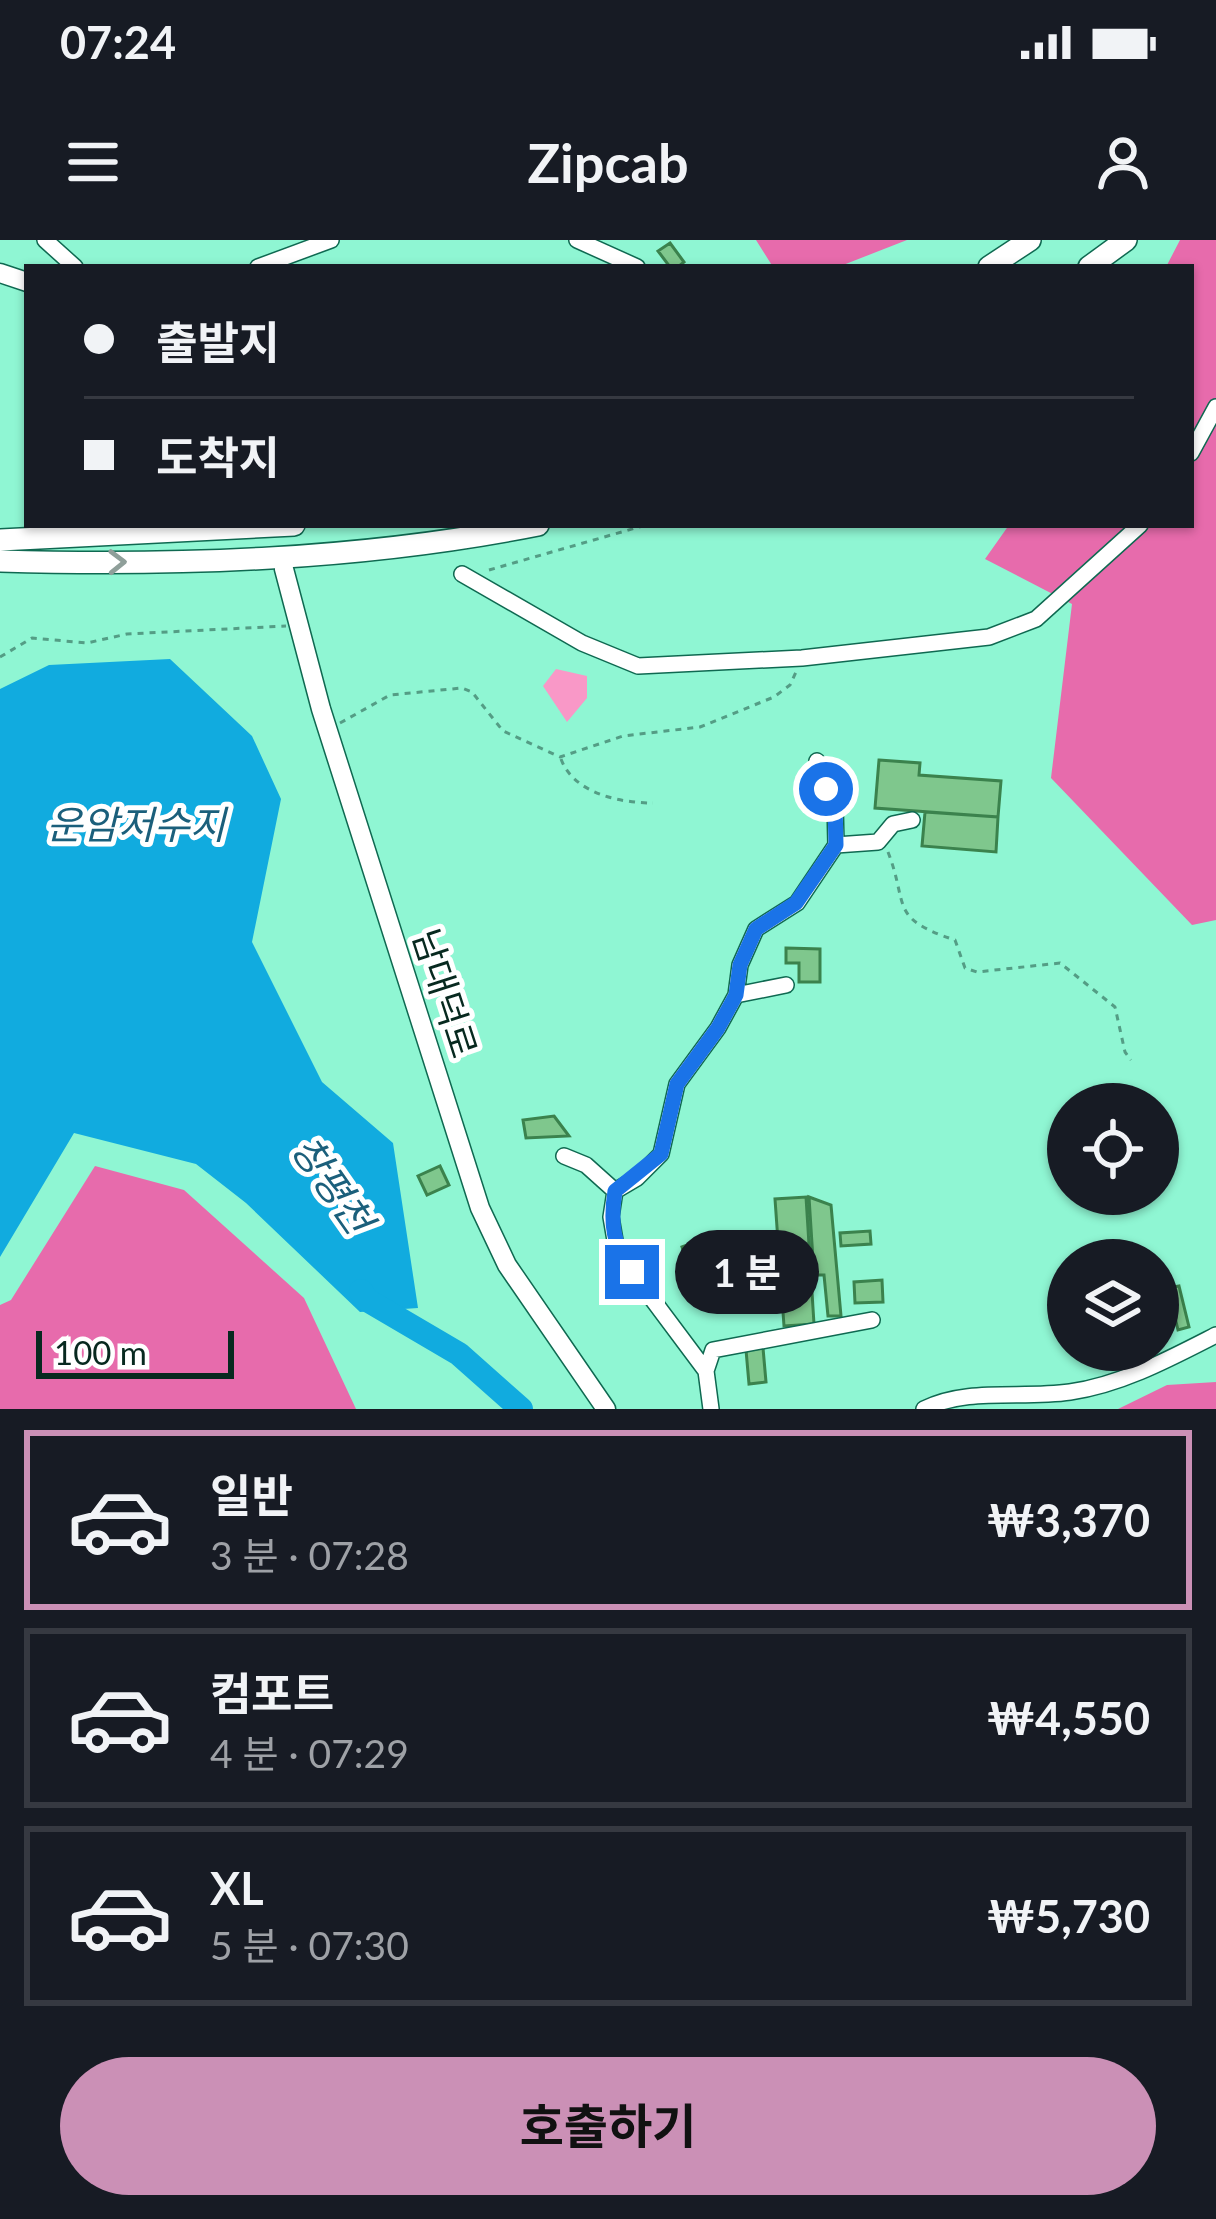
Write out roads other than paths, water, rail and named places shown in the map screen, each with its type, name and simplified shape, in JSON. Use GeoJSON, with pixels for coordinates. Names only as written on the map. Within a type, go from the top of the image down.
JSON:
{"type":"FeatureCollection","features":[{"type":"Feature","properties":{"kind":"highway"},"geometry":{"type":"LineString","coordinates":[[994,264],[1030,240]]}},
{"type":"Feature","properties":{"kind":"highway"},"geometry":{"type":"LineString","coordinates":[[1093,264],[1126,240]]}},
{"type":"Feature","properties":{"kind":"highway"},"geometry":{"type":"LineString","coordinates":[[0,540],[235,528]]}},
{"type":"Feature","properties":{"kind":"highway"},"geometry":{"type":"LineString","coordinates":[[0,561],[197,561],[357,551],[463,540],[523,528]]}},
{"type":"Feature","properties":{"kind":"main road","name":"남대덕로"},"geometry":{"type":"LineString","coordinates":[[284,569],[328,729],[480,1208],[507,1264],[606,1409]]}},
{"type":"Feature","properties":{"kind":"street"},"geometry":{"type":"LineString","coordinates":[[45,240],[72,264]]}},
{"type":"Feature","properties":{"kind":"street"},"geometry":{"type":"LineString","coordinates":[[266,264],[331,240]]}},
{"type":"Feature","properties":{"kind":"street"},"geometry":{"type":"LineString","coordinates":[[577,240],[630,264]]}},
{"type":"Feature","properties":{"kind":"street"},"geometry":{"type":"LineString","coordinates":[[1194,447],[1216,407]]}},
{"type":"Feature","properties":{"kind":"street"},"geometry":{"type":"LineString","coordinates":[[462,574],[582,643],[638,666],[802,658],[989,637],[1036,619],[1137,528]]}},
{"type":"Feature","properties":{"kind":"street"},"geometry":{"type":"LineString","coordinates":[[706,1371],[617,1252],[611,1217],[615,1191],[661,1154],[677,1084],[736,995],[740,965],[756,929],[796,903],[836,845],[835,803],[817,761]]}},
{"type":"Feature","properties":{"kind":"street"},"geometry":{"type":"LineString","coordinates":[[836,845],[878,842],[893,824],[912,820]]}},
{"type":"Feature","properties":{"kind":"street"},"geometry":{"type":"LineString","coordinates":[[736,995],[786,985]]}},
{"type":"Feature","properties":{"kind":"street"},"geometry":{"type":"LineString","coordinates":[[564,1156],[586,1165],[615,1191]]}},
{"type":"Feature","properties":{"kind":"street"},"geometry":{"type":"LineString","coordinates":[[711,1409],[706,1371],[713,1350],[872,1320]]}},
{"type":"Feature","properties":{"kind":"street"},"geometry":{"type":"LineString","coordinates":[[924,1409],[969,1396],[1007,1398],[1095,1387],[1183,1354],[1216,1335]]}},
{"type":"Feature","properties":{"kind":"water","name":"운암저수지"},"geometry":{"type":"Polygon","coordinates":[[[170,659],[252,736],[281,799],[252,942],[322,1082],[393,1143],[418,1308],[360,1312],[246,1203],[196,1164],[74,1133],[0,1257],[0,689],[49,665],[170,659]]]}},
{"type":"Feature","properties":{"kind":"waterway","name":"창평천"},"geometry":{"type":"LineString","coordinates":[[361,1291],[367,1300],[459,1354],[521,1409]]}}]}
